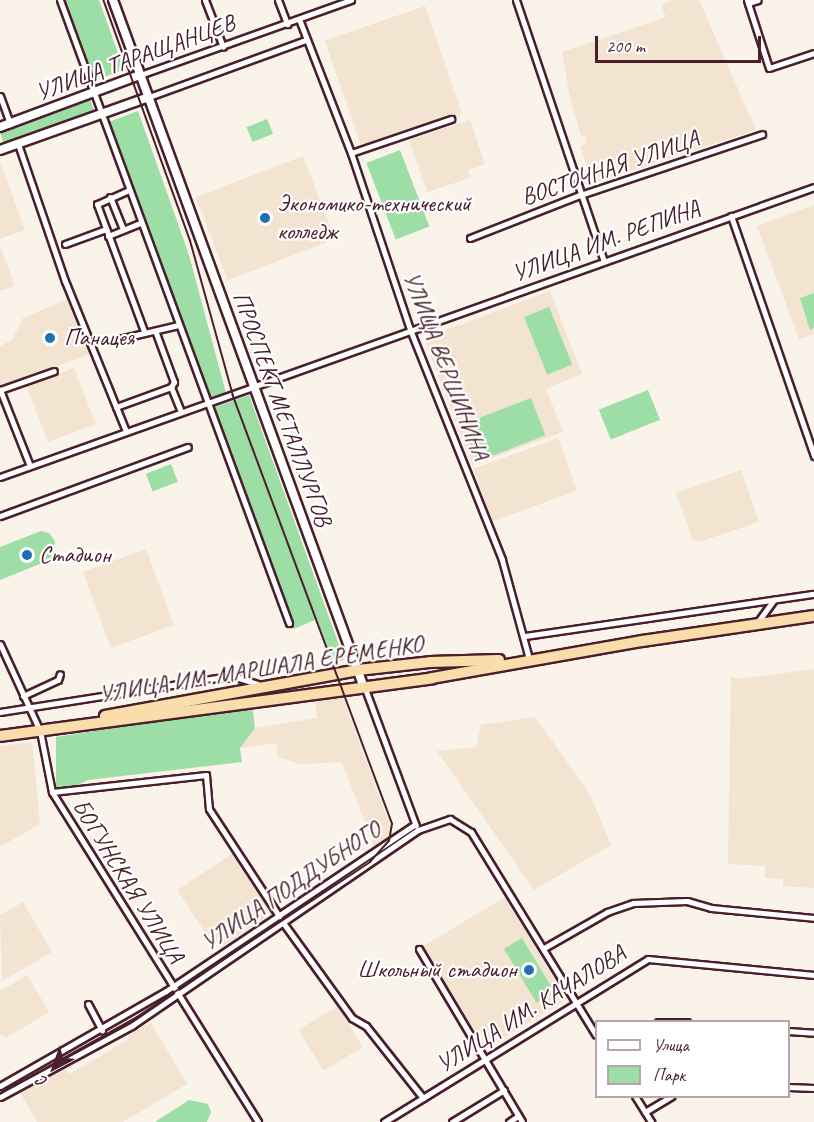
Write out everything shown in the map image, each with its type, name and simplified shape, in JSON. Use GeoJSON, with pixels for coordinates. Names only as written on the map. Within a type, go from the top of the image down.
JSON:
{"type":"FeatureCollection","features":[{"type":"Feature","properties":{"kind":"highway","name":"УЛИЦА ИМ. МАРШАЛА ЕРЕМЕНКО"},"geometry":{"type":"LineString","coordinates":[[0,731],[39,729],[267,701],[363,685],[432,678],[529,659],[814,616]]}},
{"type":"Feature","properties":{"kind":"highway","name":"УЛИЦА ИМ. МАРШАЛА ЕРЕМЕНКО"},"geometry":{"type":"LineString","coordinates":[[0,736],[358,670],[430,662],[529,659]]}},
{"type":"Feature","properties":{"kind":"highway"},"geometry":{"type":"LineString","coordinates":[[430,662],[432,678]]}},
{"type":"Feature","properties":{"kind":"highway"},"geometry":{"type":"LineString","coordinates":[[265,687],[267,701]]}},
{"type":"Feature","properties":{"kind":"main road","name":"ПРОСПЕКТ МЕТАЛЛУРГОВ"},"geometry":{"type":"LineString","coordinates":[[113,0],[253,389],[363,685]]}},
{"type":"Feature","properties":{"kind":"main road","name":"УЛИЦА ТАРАЩАНЦЕВ"},"geometry":{"type":"LineString","coordinates":[[0,127],[140,75]]}},
{"type":"Feature","properties":{"kind":"main road","name":"УЛИЦА ТАРАЩАНЦЕВ"},"geometry":{"type":"LineString","coordinates":[[0,150],[149,96]]}},
{"type":"Feature","properties":{"kind":"street"},"geometry":{"type":"LineString","coordinates":[[60,0],[206,404],[289,622]]}},
{"type":"Feature","properties":{"kind":"street"},"geometry":{"type":"LineString","coordinates":[[205,0],[223,47]]}},
{"type":"Feature","properties":{"kind":"street"},"geometry":{"type":"LineString","coordinates":[[278,0],[287,24]]}},
{"type":"Feature","properties":{"kind":"street","name":"УЛИЦА ТАРАЩАНЦЕВ"},"geometry":{"type":"LineString","coordinates":[[140,75],[351,0]]}},
{"type":"Feature","properties":{"kind":"street"},"geometry":{"type":"LineString","coordinates":[[516,0],[604,261]]}},
{"type":"Feature","properties":{"kind":"street"},"geometry":{"type":"LineString","coordinates":[[758,0],[747,2],[769,68],[814,53]]}},
{"type":"Feature","properties":{"kind":"street","name":"УЛИЦА ВЕРШИНИНА"},"geometry":{"type":"LineString","coordinates":[[299,20],[351,153],[411,332],[501,557],[525,636],[529,659]]}},
{"type":"Feature","properties":{"kind":"street","name":"УЛИЦА ТАРАЩАНЦЕВ"},"geometry":{"type":"LineString","coordinates":[[149,96],[306,40]]}},
{"type":"Feature","properties":{"kind":"street"},"geometry":{"type":"LineString","coordinates":[[0,96],[10,124]]}},
{"type":"Feature","properties":{"kind":"street"},"geometry":{"type":"LineString","coordinates":[[351,153],[451,119]]}},
{"type":"Feature","properties":{"kind":"street","name":"ВОСТОЧНАЯ УЛИЦА"},"geometry":{"type":"LineString","coordinates":[[470,238],[580,195],[762,134]]}},
{"type":"Feature","properties":{"kind":"street"},"geometry":{"type":"LineString","coordinates":[[18,144],[65,281],[126,431]]}},
{"type":"Feature","properties":{"kind":"street","name":"УЛИЦА ИМ. РЕПИНА"},"geometry":{"type":"LineString","coordinates":[[0,477],[126,431],[253,389],[814,187]]}},
{"type":"Feature","properties":{"kind":"street"},"geometry":{"type":"LineString","coordinates":[[129,190],[110,196],[97,204],[144,331]]}},
{"type":"Feature","properties":{"kind":"street"},"geometry":{"type":"LineString","coordinates":[[110,196],[123,230]]}},
{"type":"Feature","properties":{"kind":"street"},"geometry":{"type":"LineString","coordinates":[[731,216],[814,456]]}},
{"type":"Feature","properties":{"kind":"street"},"geometry":{"type":"LineString","coordinates":[[108,236],[141,223]]}},
{"type":"Feature","properties":{"kind":"street"},"geometry":{"type":"LineString","coordinates":[[65,244],[106,229]]}},
{"type":"Feature","properties":{"kind":"street"},"geometry":{"type":"LineString","coordinates":[[119,339],[144,331],[156,333],[178,325]]}},
{"type":"Feature","properties":{"kind":"street"},"geometry":{"type":"LineString","coordinates":[[116,407],[171,387],[174,382],[156,333]]}},
{"type":"Feature","properties":{"kind":"street"},"geometry":{"type":"LineString","coordinates":[[30,466],[0,390],[54,371]]}},
{"type":"Feature","properties":{"kind":"street"},"geometry":{"type":"LineString","coordinates":[[171,387],[181,412]]}},
{"type":"Feature","properties":{"kind":"street"},"geometry":{"type":"LineString","coordinates":[[0,516],[188,447]]}},
{"type":"Feature","properties":{"kind":"street"},"geometry":{"type":"LineString","coordinates":[[525,636],[814,594]]}},
{"type":"Feature","properties":{"kind":"street"},"geometry":{"type":"LineString","coordinates":[[756,624],[774,600]]}},
{"type":"Feature","properties":{"kind":"street","name":"БОГУНСКАЯ УЛИЦА"},"geometry":{"type":"LineString","coordinates":[[0,644],[39,729],[52,792],[258,1122]]}},
{"type":"Feature","properties":{"kind":"street"},"geometry":{"type":"LineString","coordinates":[[23,696],[58,680],[60,674]]}},
{"type":"Feature","properties":{"kind":"street"},"geometry":{"type":"LineString","coordinates":[[0,712],[218,678],[239,678],[265,687]]}},
{"type":"Feature","properties":{"kind":"street","name":"ПРОСПЕКТ МЕТАЛЛУРГОВ"},"geometry":{"type":"LineString","coordinates":[[363,685],[418,830]]}},
{"type":"Feature","properties":{"kind":"street"},"geometry":{"type":"LineString","coordinates":[[52,792],[206,775],[209,809],[279,916]]}},
{"type":"Feature","properties":{"kind":"street","name":"УЛИЦА ПОДДУБНОГО"},"geometry":{"type":"LineString","coordinates":[[0,1097],[133,1024],[284,924],[418,830],[450,819],[465,827],[544,948],[595,1032]]}},
{"type":"Feature","properties":{"kind":"street","name":"УЛИЦА ПОДДУБНОГО"},"geometry":{"type":"LineString","coordinates":[[0,1086],[102,1030],[172,987],[415,824]]}},
{"type":"Feature","properties":{"kind":"street"},"geometry":{"type":"LineString","coordinates":[[544,948],[607,912],[633,903],[687,901],[711,908],[814,918]]}},
{"type":"Feature","properties":{"kind":"street"},"geometry":{"type":"LineString","coordinates":[[284,924],[352,1018],[366,1026],[423,1098]]}},
{"type":"Feature","properties":{"kind":"street"},"geometry":{"type":"LineString","coordinates":[[419,949],[488,1060],[522,1122]]}},
{"type":"Feature","properties":{"kind":"street","name":"УЛИЦА ИМ. КАЧАЛОВА"},"geometry":{"type":"LineString","coordinates":[[384,1122],[488,1060],[648,959],[814,975]]}},
{"type":"Feature","properties":{"kind":"street"},"geometry":{"type":"LineString","coordinates":[[88,1004],[102,1030]]}},
{"type":"Feature","properties":{"kind":"street"},"geometry":{"type":"LineString","coordinates":[[790,1031],[814,1033]]}},
{"type":"Feature","properties":{"kind":"street"},"geometry":{"type":"LineString","coordinates":[[790,1086],[814,1088]]}},
{"type":"Feature","properties":{"kind":"street"},"geometry":{"type":"LineString","coordinates":[[452,1122],[504,1090]]}},
{"type":"Feature","properties":{"kind":"street"},"geometry":{"type":"LineString","coordinates":[[636,1098],[651,1122]]}},
{"type":"Feature","properties":{"kind":"street"},"geometry":{"type":"LineString","coordinates":[[645,1112],[669,1098]]}},
{"type":"Feature","properties":{"kind":"street"},"geometry":{"type":"LineString","coordinates":[[508,1122],[518,1116]]}},
{"type":"Feature","properties":{"kind":"shaded area"},"geometry":{"type":"Polygon","coordinates":[[[671,0],[699,0],[756,130],[599,181],[590,176],[580,146],[587,143],[585,136],[581,137],[569,93],[562,52],[666,17],[661,5],[671,0]]]}},
{"type":"Feature","properties":{"kind":"shaded area"},"geometry":{"type":"Polygon","coordinates":[[[425,6],[462,114],[362,148],[325,41],[425,6]]]}},
{"type":"Feature","properties":{"kind":"shaded area"},"geometry":{"type":"Polygon","coordinates":[[[470,120],[485,164],[468,170],[470,178],[427,192],[409,140],[470,120]]]}},
{"type":"Feature","properties":{"kind":"shaded area","name":"Экономико-технический колледж"},"geometry":{"type":"Polygon","coordinates":[[[303,156],[335,239],[228,280],[196,197],[303,156]]]}},
{"type":"Feature","properties":{"kind":"shaded area"},"geometry":{"type":"Polygon","coordinates":[[[0,161],[25,230],[0,239],[0,161]]]}},
{"type":"Feature","properties":{"kind":"shaded area"},"geometry":{"type":"Polygon","coordinates":[[[814,205],[814,334],[799,339],[757,226],[814,205]]]}},
{"type":"Feature","properties":{"kind":"shaded area"},"geometry":{"type":"Polygon","coordinates":[[[0,245],[15,286],[0,291],[0,245]]]}},
{"type":"Feature","properties":{"kind":"shaded area"},"geometry":{"type":"Polygon","coordinates":[[[550,291],[582,374],[546,389],[563,432],[472,465],[424,338],[550,291]]]}},
{"type":"Feature","properties":{"kind":"shaded area"},"geometry":{"type":"Polygon","coordinates":[[[67,299],[91,354],[0,386],[0,346],[12,340],[23,318],[67,299]]]}},
{"type":"Feature","properties":{"kind":"shaded area"},"geometry":{"type":"Polygon","coordinates":[[[74,368],[96,424],[48,442],[26,386],[74,368]]]}},
{"type":"Feature","properties":{"kind":"shaded area"},"geometry":{"type":"Polygon","coordinates":[[[558,438],[577,491],[493,521],[473,469],[558,438]]]}},
{"type":"Feature","properties":{"kind":"shaded area"},"geometry":{"type":"Polygon","coordinates":[[[741,470],[759,522],[699,542],[693,540],[676,493],[741,470]]]}},
{"type":"Feature","properties":{"kind":"shaded area"},"geometry":{"type":"Polygon","coordinates":[[[146,549],[174,625],[111,648],[83,572],[146,549]]]}},
{"type":"Feature","properties":{"kind":"shaded area"},"geometry":{"type":"Polygon","coordinates":[[[814,669],[814,888],[783,886],[783,879],[765,878],[765,866],[728,864],[731,676],[739,679],[814,669]]]}},
{"type":"Feature","properties":{"kind":"shaded area"},"geometry":{"type":"Polygon","coordinates":[[[342,696],[390,826],[387,840],[374,846],[342,762],[301,764],[278,757],[276,743],[240,748],[255,728],[317,718],[315,701],[342,696]]]}},
{"type":"Feature","properties":{"kind":"shaded area"},"geometry":{"type":"Polygon","coordinates":[[[535,717],[590,794],[611,845],[534,890],[437,751],[476,747],[481,725],[535,717]]]}},
{"type":"Feature","properties":{"kind":"shaded area"},"geometry":{"type":"Polygon","coordinates":[[[32,742],[40,824],[0,847],[0,746],[32,742]]]}},
{"type":"Feature","properties":{"kind":"shaded area"},"geometry":{"type":"Polygon","coordinates":[[[233,853],[272,913],[221,947],[215,939],[211,941],[177,890],[233,853]]]}},
{"type":"Feature","properties":{"kind":"shaded area"},"geometry":{"type":"Polygon","coordinates":[[[505,897],[567,1000],[485,1049],[424,946],[505,897]]]}},
{"type":"Feature","properties":{"kind":"shaded area"},"geometry":{"type":"Polygon","coordinates":[[[23,902],[52,952],[2,981],[0,915],[23,902]]]}},
{"type":"Feature","properties":{"kind":"shaded area"},"geometry":{"type":"Polygon","coordinates":[[[27,975],[49,1012],[6,1038],[0,1034],[0,991],[27,975]]]}},
{"type":"Feature","properties":{"kind":"shaded area"},"geometry":{"type":"Polygon","coordinates":[[[338,1006],[363,1047],[323,1071],[299,1030],[338,1006]]]}},
{"type":"Feature","properties":{"kind":"shaded area"},"geometry":{"type":"Polygon","coordinates":[[[151,1023],[187,1084],[123,1122],[37,1122],[18,1089],[61,1063],[69,1074],[128,1040],[129,1035],[151,1023]]]}},
{"type":"Feature","properties":{"kind":"green space"},"geometry":{"type":"Polygon","coordinates":[[[65,0],[99,0],[124,70],[95,80],[65,0]]]}},
{"type":"Feature","properties":{"kind":"green space"},"geometry":{"type":"Polygon","coordinates":[[[90,98],[95,114],[3,142],[0,126],[90,98]]]}},
{"type":"Feature","properties":{"kind":"green space"},"geometry":{"type":"Polygon","coordinates":[[[138,111],[189,255],[226,393],[210,398],[109,122],[138,111]]]}},
{"type":"Feature","properties":{"kind":"green space"},"geometry":{"type":"Polygon","coordinates":[[[267,119],[273,134],[253,142],[247,127],[267,119]]]}},
{"type":"Feature","properties":{"kind":"green space"},"geometry":{"type":"Polygon","coordinates":[[[400,150],[429,227],[396,239],[366,163],[400,150]]]}},
{"type":"Feature","properties":{"kind":"green space"},"geometry":{"type":"Polygon","coordinates":[[[814,293],[814,328],[810,330],[800,298],[814,293]]]}},
{"type":"Feature","properties":{"kind":"green space"},"geometry":{"type":"Polygon","coordinates":[[[549,307],[572,364],[547,375],[524,317],[549,307]]]}},
{"type":"Feature","properties":{"kind":"green space"},"geometry":{"type":"Polygon","coordinates":[[[648,390],[660,420],[611,440],[599,410],[648,390]]]}},
{"type":"Feature","properties":{"kind":"green space"},"geometry":{"type":"Polygon","coordinates":[[[249,395],[344,659],[339,662],[333,663],[317,619],[294,629],[212,408],[249,395]]]}},
{"type":"Feature","properties":{"kind":"green space"},"geometry":{"type":"Polygon","coordinates":[[[531,398],[545,435],[477,462],[463,424],[531,398]]]}},
{"type":"Feature","properties":{"kind":"green space"},"geometry":{"type":"Polygon","coordinates":[[[171,464],[178,482],[153,491],[146,474],[171,464]]]}},
{"type":"Feature","properties":{"kind":"green space","name":"Стадион"},"geometry":{"type":"Polygon","coordinates":[[[41,531],[49,533],[55,541],[52,559],[0,580],[0,547],[41,531]]]}},
{"type":"Feature","properties":{"kind":"green space"},"geometry":{"type":"Polygon","coordinates":[[[246,707],[253,711],[255,728],[240,748],[242,762],[88,780],[61,793],[56,788],[56,737],[246,707]]]}},
{"type":"Feature","properties":{"kind":"green space","name":"Школьный стадион"},"geometry":{"type":"Polygon","coordinates":[[[522,938],[554,992],[536,1003],[504,949],[522,938]]]}},
{"type":"Feature","properties":{"kind":"green space"},"geometry":{"type":"Polygon","coordinates":[[[189,1100],[208,1104],[211,1112],[207,1122],[155,1122],[189,1100]]]}},
{"type":"Feature","properties":{"kind":"tram line"},"geometry":{"type":"LineString","coordinates":[[0,1094],[137,1017],[370,862],[389,841],[392,824],[233,396],[190,241],[103,0]]}},
{"type":"Feature","properties":{"kind":"place","name":"Экономико-технический колледж"},"geometry":{"type":"Point","coordinates":[265,218]}},
{"type":"Feature","properties":{"kind":"place","name":"Панацея"},"geometry":{"type":"Point","coordinates":[50,338]}},
{"type":"Feature","properties":{"kind":"place","name":"Стадион"},"geometry":{"type":"Point","coordinates":[27,555]}},
{"type":"Feature","properties":{"kind":"place","name":"Школьный стадион"},"geometry":{"type":"Point","coordinates":[529,970]}}]}
